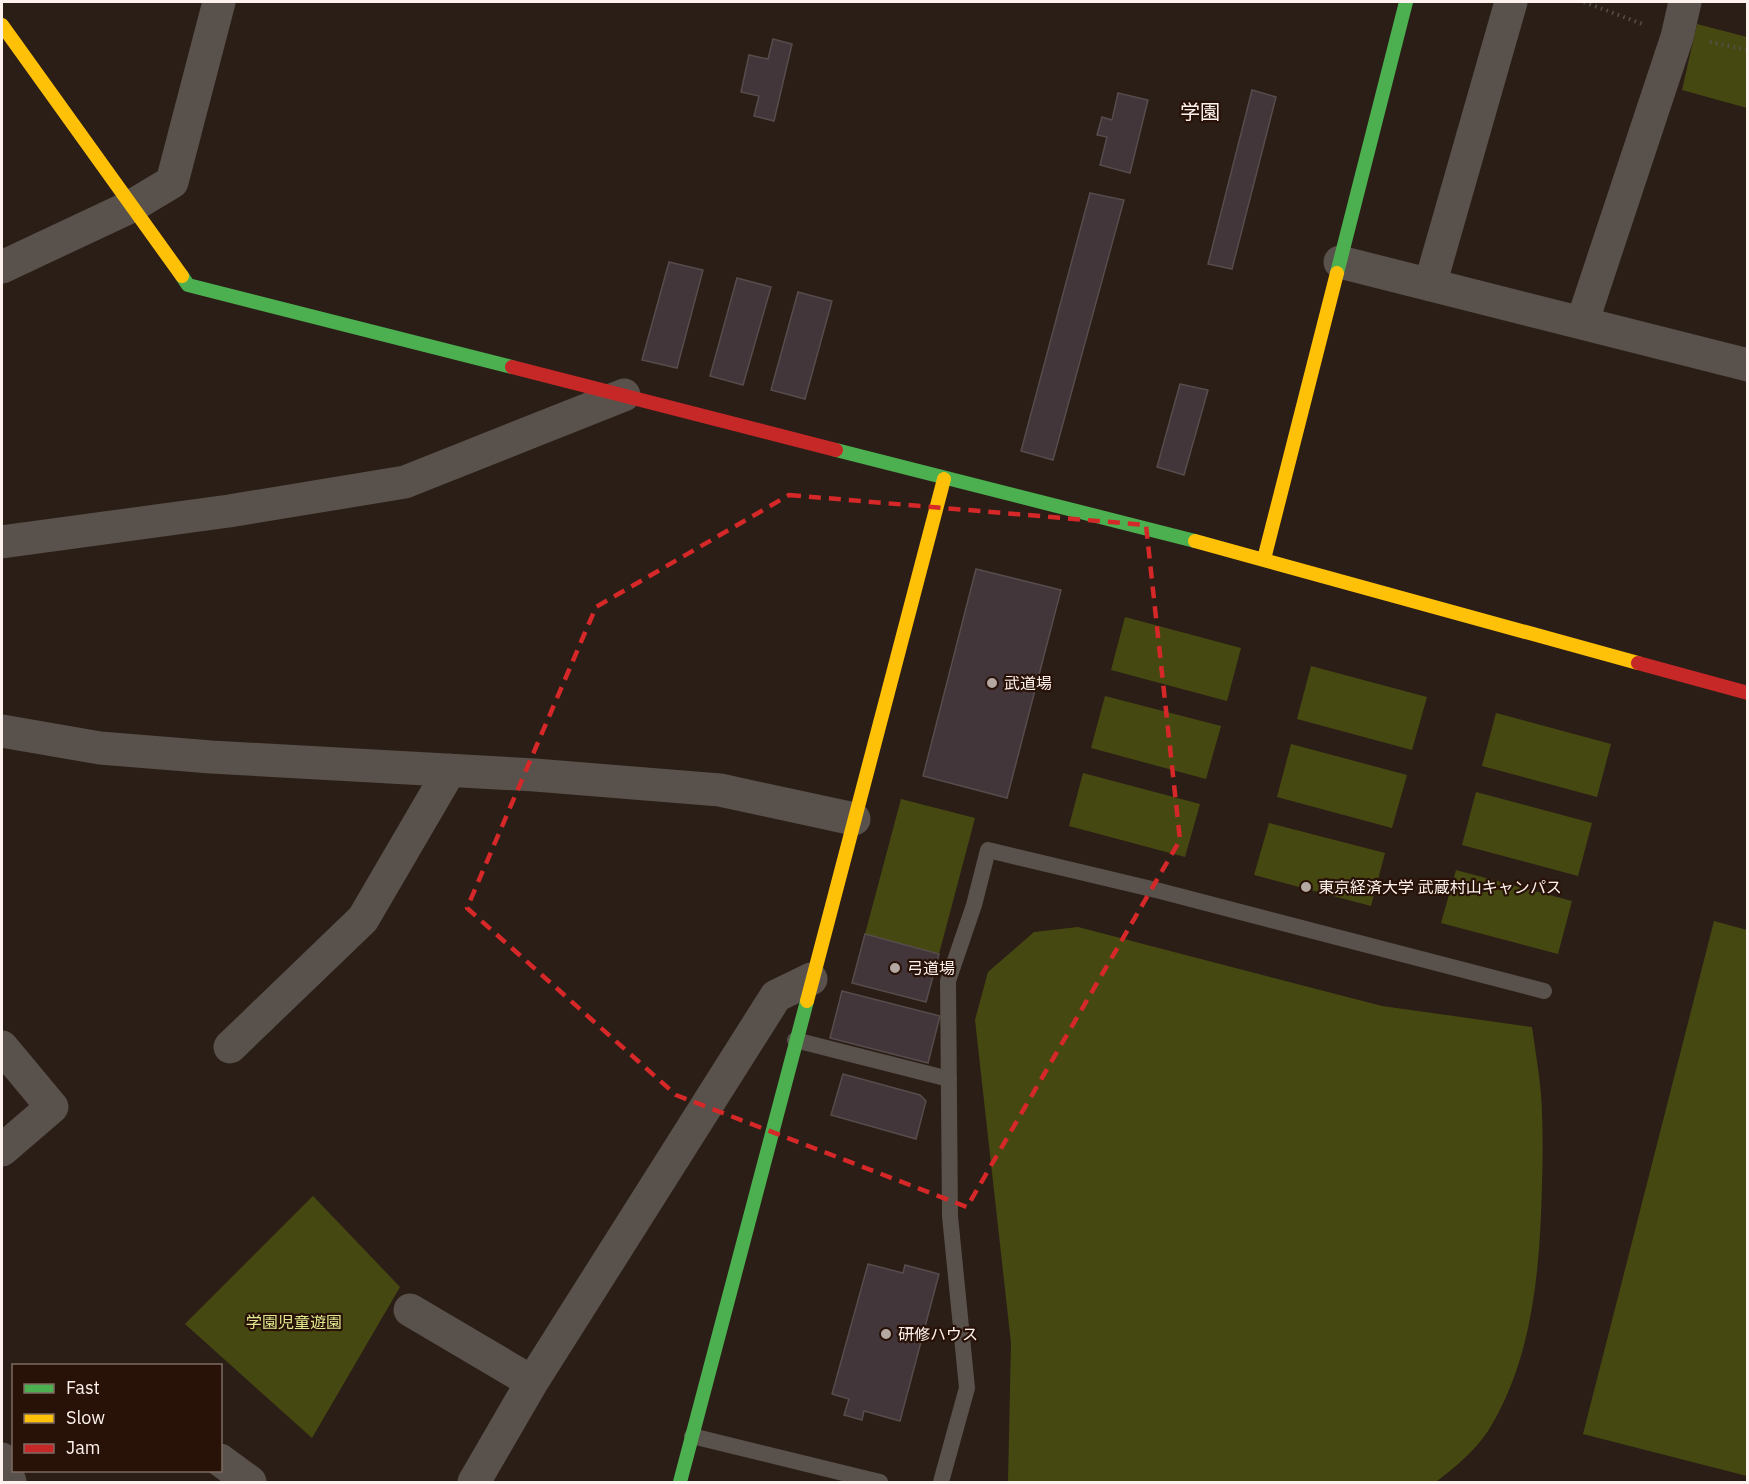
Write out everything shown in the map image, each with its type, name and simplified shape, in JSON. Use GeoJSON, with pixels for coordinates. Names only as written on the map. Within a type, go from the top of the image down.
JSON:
{"type":"FeatureCollection","features":[{"type":"Feature","properties":{"kind":"street"},"geometry":{"type":"LineString","coordinates":[[2,267],[132,206],[172,182],[219,2]]}},
{"type":"Feature","properties":{"kind":"street"},"geometry":{"type":"LineString","coordinates":[[1264,559],[1406,2]]}},
{"type":"Feature","properties":{"kind":"street"},"geometry":{"type":"LineString","coordinates":[[1430,285],[1511,2]]}},
{"type":"Feature","properties":{"kind":"street"},"geometry":{"type":"LineString","coordinates":[[1582,323],[1677,37],[1685,2]]}},
{"type":"Feature","properties":{"kind":"street"},"geometry":{"type":"LineString","coordinates":[[2,26],[188,285],[1264,559],[1748,693]]}},
{"type":"Feature","properties":{"kind":"street"},"geometry":{"type":"LineString","coordinates":[[1340,262],[1748,365]]}},
{"type":"Feature","properties":{"kind":"street"},"geometry":{"type":"LineString","coordinates":[[2,543],[229,511],[405,482],[624,395]]}},
{"type":"Feature","properties":{"kind":"street"},"geometry":{"type":"LineString","coordinates":[[680,1482],[944,479]]}},
{"type":"Feature","properties":{"kind":"street"},"geometry":{"type":"LineString","coordinates":[[2,731],[100,748],[189,756],[534,775],[720,790],[854,819]]}},
{"type":"Feature","properties":{"kind":"street"},"geometry":{"type":"LineString","coordinates":[[231,1047],[363,919],[450,770]]}},
{"type":"Feature","properties":{"kind":"street"},"geometry":{"type":"LineString","coordinates":[[474,1482],[532,1382],[776,996],[811,979]]}},
{"type":"Feature","properties":{"kind":"street"},"geometry":{"type":"LineString","coordinates":[[2,1047],[52,1107],[2,1150]]}},
{"type":"Feature","properties":{"kind":"street"},"geometry":{"type":"LineString","coordinates":[[410,1310],[532,1382]]}},
{"type":"Feature","properties":{"kind":"street"},"geometry":{"type":"LineString","coordinates":[[2,1459],[10,1482]]}},
{"type":"Feature","properties":{"kind":"street"},"geometry":{"type":"LineString","coordinates":[[222,1461],[250,1482]]}},
{"type":"Feature","properties":{"kind":"lane"},"geometry":{"type":"LineString","coordinates":[[941,1482],[967,1388],[950,1216],[948,981],[974,905],[988,850],[1160,891],[1544,991]]}},
{"type":"Feature","properties":{"kind":"lane"},"geometry":{"type":"LineString","coordinates":[[795,1040],[949,1079]]}},
{"type":"Feature","properties":{"kind":"lane"},"geometry":{"type":"LineString","coordinates":[[692,1436],[880,1482]]}},
{"type":"Feature","properties":{"kind":"highlighted area"},"geometry":{"type":"Polygon","coordinates":[[[789,495],[1146,525],[1180,840],[967,1207],[676,1095],[467,908],[596,607],[789,495]]]}},
{"type":"Feature","properties":{"kind":"green space"},"geometry":{"type":"Polygon","coordinates":[[[1697,24],[1747,37],[1747,108],[1682,90],[1697,24]]]}},
{"type":"Feature","properties":{"kind":"green space"},"geometry":{"type":"Polygon","coordinates":[[[1125,617],[1241,648],[1227,701],[1111,670],[1125,617]]]}},
{"type":"Feature","properties":{"kind":"green space"},"geometry":{"type":"Polygon","coordinates":[[[1311,666],[1427,697],[1412,750],[1297,719],[1311,666]]]}},
{"type":"Feature","properties":{"kind":"green space"},"geometry":{"type":"Polygon","coordinates":[[[1105,696],[1221,726],[1206,779],[1091,748],[1105,696]]]}},
{"type":"Feature","properties":{"kind":"green space"},"geometry":{"type":"Polygon","coordinates":[[[1496,713],[1611,744],[1597,797],[1482,766],[1496,713]]]}},
{"type":"Feature","properties":{"kind":"green space"},"geometry":{"type":"Polygon","coordinates":[[[1291,744],[1407,775],[1392,828],[1277,797],[1291,744]]]}},
{"type":"Feature","properties":{"kind":"green space"},"geometry":{"type":"Polygon","coordinates":[[[1083,773],[1200,804],[1185,857],[1069,826],[1083,773]]]}},
{"type":"Feature","properties":{"kind":"green space"},"geometry":{"type":"Polygon","coordinates":[[[1476,792],[1592,823],[1578,876],[1462,845],[1476,792]]]}},
{"type":"Feature","properties":{"kind":"green space"},"geometry":{"type":"Polygon","coordinates":[[[901,799],[975,818],[939,954],[865,934],[901,799]]]}},
{"type":"Feature","properties":{"kind":"green space"},"geometry":{"type":"Polygon","coordinates":[[[1269,823],[1385,853],[1371,906],[1254,875],[1269,823]]]}},
{"type":"Feature","properties":{"kind":"green space"},"geometry":{"type":"Polygon","coordinates":[[[1456,870],[1572,901],[1558,954],[1441,923],[1456,870]]]}},
{"type":"Feature","properties":{"kind":"green space"},"geometry":{"type":"Polygon","coordinates":[[[1714,921],[1747,930],[1747,1476],[1583,1434],[1714,921]]]}},
{"type":"Feature","properties":{"kind":"green space"},"geometry":{"type":"Polygon","coordinates":[[[1078,927],[1382,1006],[1532,1027],[1541,1094],[1543,1151],[1539,1249],[1531,1312],[1515,1374],[1488,1431],[1471,1452],[1436,1482],[1008,1482],[1011,1343],[975,1020],[988,972],[1034,932],[1078,927]]]}},
{"type":"Feature","properties":{"kind":"green space","name":"学園児童遊園"},"geometry":{"type":"Polygon","coordinates":[[[313,1196],[400,1287],[312,1438],[185,1324],[313,1196]]]}},
{"type":"Feature","properties":{"kind":"building"},"geometry":{"type":"Polygon","coordinates":[[[773,39],[792,44],[774,121],[754,116],[759,96],[741,92],[749,55],[768,59],[773,39]]]}},
{"type":"Feature","properties":{"kind":"building"},"geometry":{"type":"Polygon","coordinates":[[[1252,90],[1276,97],[1232,269],[1208,264],[1252,90]]]}},
{"type":"Feature","properties":{"kind":"building"},"geometry":{"type":"Polygon","coordinates":[[[1118,93],[1148,100],[1130,173],[1100,165],[1107,137],[1097,135],[1102,117],[1112,120],[1118,93]]]}},
{"type":"Feature","properties":{"kind":"building"},"geometry":{"type":"Polygon","coordinates":[[[1090,193],[1124,200],[1053,460],[1021,451],[1090,193]]]}},
{"type":"Feature","properties":{"kind":"building"},"geometry":{"type":"Polygon","coordinates":[[[669,262],[703,270],[677,368],[642,360],[669,262]]]}},
{"type":"Feature","properties":{"kind":"building"},"geometry":{"type":"Polygon","coordinates":[[[737,278],[771,287],[743,385],[710,376],[737,278]]]}},
{"type":"Feature","properties":{"kind":"building"},"geometry":{"type":"Polygon","coordinates":[[[798,292],[832,301],[805,399],[771,390],[798,292]]]}},
{"type":"Feature","properties":{"kind":"building"},"geometry":{"type":"Polygon","coordinates":[[[1180,384],[1208,390],[1184,475],[1157,467],[1180,384]]]}},
{"type":"Feature","properties":{"kind":"building","name":"武道場"},"geometry":{"type":"Polygon","coordinates":[[[976,569],[1061,590],[1007,798],[923,776],[976,569]]]}},
{"type":"Feature","properties":{"kind":"building","name":"弓道場"},"geometry":{"type":"Polygon","coordinates":[[[865,934],[939,954],[926,1002],[852,983],[865,934]]]}},
{"type":"Feature","properties":{"kind":"building"},"geometry":{"type":"Polygon","coordinates":[[[842,991],[940,1016],[928,1063],[830,1038],[842,991]]]}},
{"type":"Feature","properties":{"kind":"building"},"geometry":{"type":"Polygon","coordinates":[[[843,1074],[920,1095],[926,1101],[916,1139],[831,1115],[843,1074]]]}},
{"type":"Feature","properties":{"kind":"building","name":"研修ハウス"},"geometry":{"type":"Polygon","coordinates":[[[868,1264],[903,1273],[905,1265],[939,1274],[900,1421],[864,1411],[862,1420],[844,1415],[849,1399],[832,1394],[868,1264]]]}},
{"type":"Feature","properties":{"kind":"traffic: fast"},"geometry":{"type":"LineString","coordinates":[[1337,273],[1406,2]]}},
{"type":"Feature","properties":{"kind":"traffic: fast"},"geometry":{"type":"LineString","coordinates":[[182,276],[188,285],[512,367]]}},
{"type":"Feature","properties":{"kind":"traffic: fast"},"geometry":{"type":"LineString","coordinates":[[836,450],[1195,541]]}},
{"type":"Feature","properties":{"kind":"traffic: fast"},"geometry":{"type":"LineString","coordinates":[[680,1482],[807,1001]]}},
{"type":"Feature","properties":{"kind":"traffic: slow"},"geometry":{"type":"LineString","coordinates":[[2,25],[182,276]]}},
{"type":"Feature","properties":{"kind":"traffic: slow"},"geometry":{"type":"LineString","coordinates":[[1264,559],[1337,273]]}},
{"type":"Feature","properties":{"kind":"traffic: slow"},"geometry":{"type":"LineString","coordinates":[[807,1001],[944,479]]}},
{"type":"Feature","properties":{"kind":"traffic: slow"},"geometry":{"type":"LineString","coordinates":[[1195,541],[1638,663]]}},
{"type":"Feature","properties":{"kind":"traffic: jam"},"geometry":{"type":"LineString","coordinates":[[512,367],[836,450]]}},
{"type":"Feature","properties":{"kind":"traffic: jam"},"geometry":{"type":"LineString","coordinates":[[1638,663],[1748,693]]}},
{"type":"Feature","properties":{"kind":"place","name":"武道場"},"geometry":{"type":"Point","coordinates":[992,683]}},
{"type":"Feature","properties":{"kind":"place","name":"東京経済大学 武蔵村山キャンパス"},"geometry":{"type":"Point","coordinates":[1306,887]}},
{"type":"Feature","properties":{"kind":"place","name":"弓道場"},"geometry":{"type":"Point","coordinates":[895,968]}},
{"type":"Feature","properties":{"kind":"place","name":"研修ハウス"},"geometry":{"type":"Point","coordinates":[886,1334]}},
{"type":"Feature","properties":{"kind":"district","name":"学園"},"geometry":{"type":"Point","coordinates":[1200,111]}}]}
